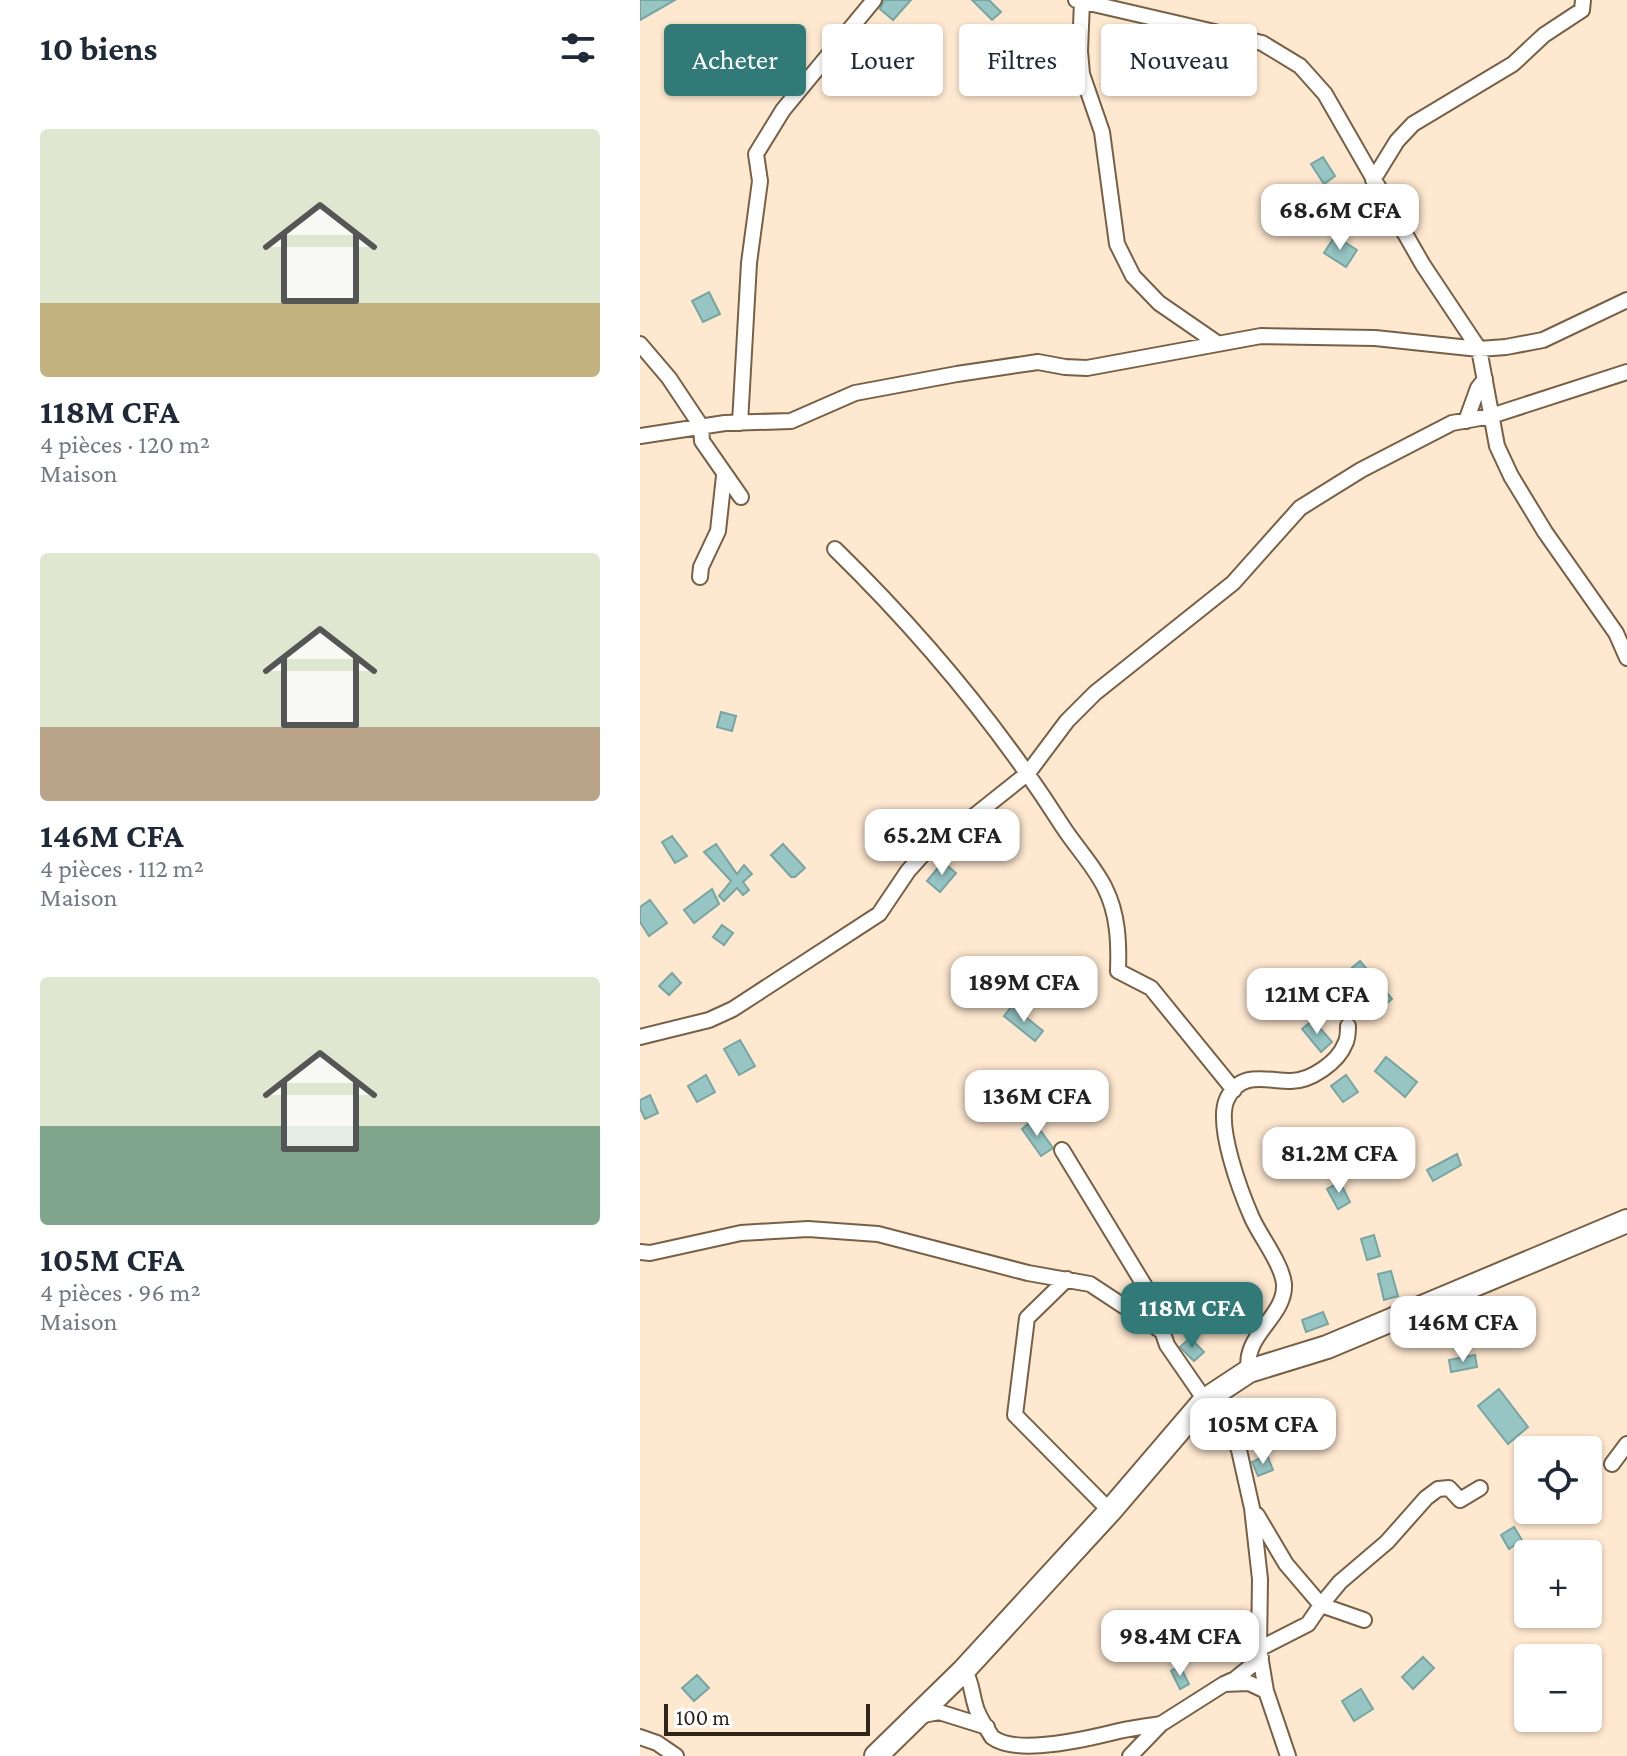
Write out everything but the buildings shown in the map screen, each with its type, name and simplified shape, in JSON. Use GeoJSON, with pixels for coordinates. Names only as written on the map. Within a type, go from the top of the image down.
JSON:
{"type":"FeatureCollection","features":[{"type":"Feature","properties":{"kind":"main road"},"geometry":{"type":"LineString","coordinates":[[876,1756],[964,1670],[1110,1511],[1205,1400],[1249,1371],[1327,1347],[1627,1221]]}},
{"type":"Feature","properties":{"kind":"street"},"geometry":{"type":"LineString","coordinates":[[740,423],[749,263],[760,181],[756,154],[783,110],[874,0]]}},
{"type":"Feature","properties":{"kind":"street"},"geometry":{"type":"LineString","coordinates":[[1373,180],[1397,141],[1413,124],[1513,64],[1544,35],[1582,10],[1583,0]]}},
{"type":"Feature","properties":{"kind":"street"},"geometry":{"type":"LineString","coordinates":[[1217,343],[1159,303],[1133,276],[1117,244],[1102,132],[1082,74],[1079,1],[1262,43],[1300,66],[1325,94],[1423,265],[1479,349],[1497,446],[1511,476],[1545,532],[1616,633],[1627,658]]}},
{"type":"Feature","properties":{"kind":"street"},"geometry":{"type":"LineString","coordinates":[[640,436],[701,426],[791,421],[855,393],[957,374],[1038,362],[1087,368],[1261,336],[1375,338],[1479,349],[1506,347],[1543,340],[1627,300]]}},
{"type":"Feature","properties":{"kind":"street"},"geometry":{"type":"LineString","coordinates":[[640,344],[669,378],[701,426],[702,441],[741,497]]}},
{"type":"Feature","properties":{"kind":"street"},"geometry":{"type":"LineString","coordinates":[[640,1037],[709,1020],[733,1009],[879,914],[908,871],[926,851],[1028,773],[1067,721],[1095,693],[1233,583],[1300,508],[1325,490],[1452,423],[1491,416],[1627,372]]}},
{"type":"Feature","properties":{"kind":"street"},"geometry":{"type":"LineString","coordinates":[[1466,421],[1478,388],[1485,379]]}},
{"type":"Feature","properties":{"kind":"street"},"geometry":{"type":"LineString","coordinates":[[700,577],[701,567],[718,531],[724,476]]}},
{"type":"Feature","properties":{"kind":"street"},"geometry":{"type":"LineString","coordinates":[[835,549],[920,637],[979,706],[1105,887],[1119,932],[1118,971],[1151,988],[1234,1090]]}},
{"type":"Feature","properties":{"kind":"street"},"geometry":{"type":"LineString","coordinates":[[1249,1371],[1250,1348],[1284,1293],[1284,1278],[1251,1216],[1230,1153],[1225,1124],[1226,1100],[1239,1083],[1251,1078],[1292,1081],[1308,1078],[1339,1054],[1346,1043],[1348,1026]]}},
{"type":"Feature","properties":{"kind":"street"},"geometry":{"type":"LineString","coordinates":[[1062,1150],[1149,1293],[1167,1345],[1205,1400],[1225,1418],[1239,1450],[1252,1508],[1260,1579],[1260,1653],[1266,1691],[1288,1756]]}},
{"type":"Feature","properties":{"kind":"street"},"geometry":{"type":"LineString","coordinates":[[640,1252],[650,1253],[741,1233],[808,1229],[878,1234],[1028,1273],[1090,1284],[1163,1332]]}},
{"type":"Feature","properties":{"kind":"street"},"geometry":{"type":"LineString","coordinates":[[1067,1279],[1027,1318],[1015,1415],[1110,1511]]}},
{"type":"Feature","properties":{"kind":"street"},"geometry":{"type":"LineString","coordinates":[[1612,1464],[1627,1444]]}},
{"type":"Feature","properties":{"kind":"street"},"geometry":{"type":"LineString","coordinates":[[1308,1624],[1335,1587],[1387,1542],[1426,1498],[1438,1489],[1449,1488],[1460,1500],[1480,1488]]}},
{"type":"Feature","properties":{"kind":"street"},"geometry":{"type":"LineString","coordinates":[[1252,1508],[1286,1564],[1321,1605],[1364,1620]]}},
{"type":"Feature","properties":{"kind":"street"},"geometry":{"type":"LineString","coordinates":[[1302,1581],[1316,1589],[1335,1587]]}},
{"type":"Feature","properties":{"kind":"street"},"geometry":{"type":"LineString","coordinates":[[1130,1756],[1161,1724],[1235,1679],[1260,1653],[1308,1624],[1347,1615]]}},
{"type":"Feature","properties":{"kind":"street"},"geometry":{"type":"LineString","coordinates":[[964,1670],[971,1681],[975,1707],[994,1740],[1012,1753],[1064,1749],[1117,1731],[1161,1724]]}},
{"type":"Feature","properties":{"kind":"street"},"geometry":{"type":"LineString","coordinates":[[1224,1684],[1249,1683],[1266,1691]]}},
{"type":"Feature","properties":{"kind":"street"},"geometry":{"type":"LineString","coordinates":[[917,1716],[939,1712],[987,1727]]}},
{"type":"Feature","properties":{"kind":"street"},"geometry":{"type":"LineString","coordinates":[[640,1737],[657,1743],[676,1756]]}}]}
